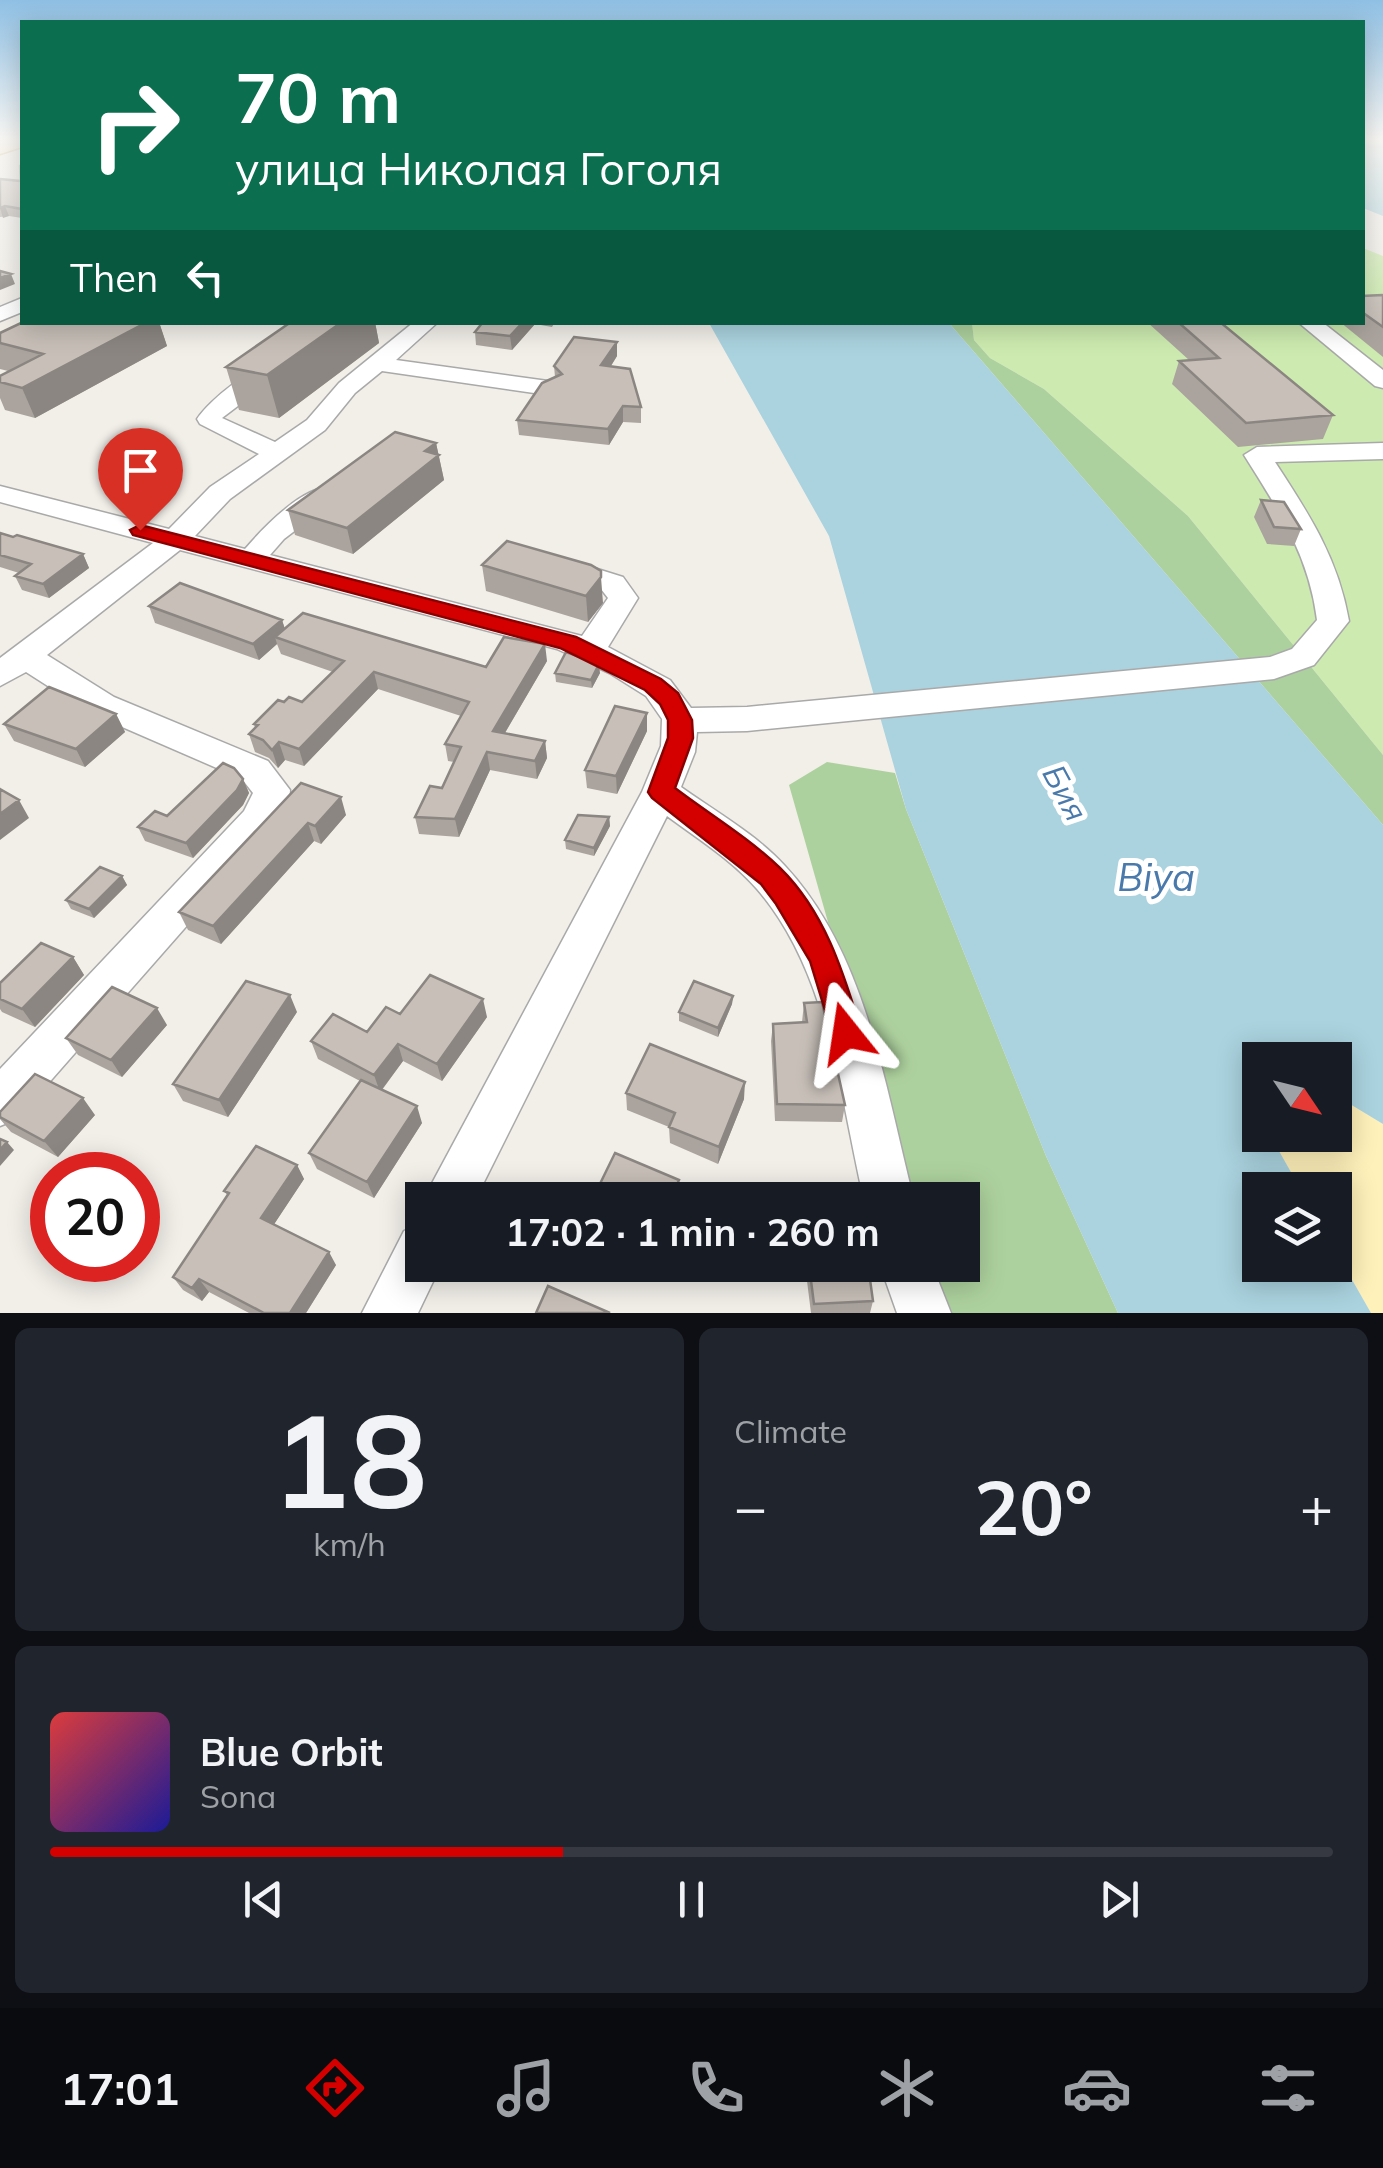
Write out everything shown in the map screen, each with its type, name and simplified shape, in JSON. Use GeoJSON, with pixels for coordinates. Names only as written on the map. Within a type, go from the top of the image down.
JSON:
{"type":"FeatureCollection","features":[{"type":"Feature","properties":{"kind":"street"},"geometry":{"type":"LineString","coordinates":[[1312,325],[1383,382]]}},
{"type":"Feature","properties":{"kind":"street"},"geometry":{"type":"LineString","coordinates":[[373,330],[419,330]]}},
{"type":"Feature","properties":{"kind":"street"},"geometry":{"type":"LineString","coordinates":[[0,1103],[257,821],[270,802],[272,790],[255,770],[12,666],[175,540],[220,492],[316,425],[347,388],[419,330]]}},
{"type":"Feature","properties":{"kind":"street"},"geometry":{"type":"LineString","coordinates":[[274,451],[208,419],[217,408],[291,355]]}},
{"type":"Feature","properties":{"kind":"street"},"geometry":{"type":"LineString","coordinates":[[379,364],[548,388]]}},
{"type":"Feature","properties":{"kind":"street"},"geometry":{"type":"LineString","coordinates":[[680,720],[747,718],[1274,668],[1303,657],[1333,622],[1328,577],[1301,519],[1257,455],[1383,451]]}},
{"type":"Feature","properties":{"kind":"street"},"geometry":{"type":"LineString","coordinates":[[251,560],[274,533],[349,476]]}},
{"type":"Feature","properties":{"kind":"street"},"geometry":{"type":"LineString","coordinates":[[0,494],[577,647],[653,684],[670,699],[680,720],[680,738],[661,792],[457,1182]]}},
{"type":"Feature","properties":{"kind":"street"},"geometry":{"type":"LineString","coordinates":[[534,558],[602,578],[621,592],[622,605],[577,647]]}},
{"type":"Feature","properties":{"kind":"street"},"geometry":{"type":"LineString","coordinates":[[661,792],[770,876],[801,916],[824,957],[884,1182]]}},
{"type":"Feature","properties":{"kind":"street"},"geometry":{"type":"LineString","coordinates":[[389,1313],[405,1282]]}},
{"type":"Feature","properties":{"kind":"street"},"geometry":{"type":"LineString","coordinates":[[912,1282],[924,1313]]}},
{"type":"Feature","properties":{"kind":"green space"},"geometry":{"type":"Polygon","coordinates":[[[1365,249],[1383,256],[1383,755],[1188,516],[1044,389],[990,358],[974,340],[972,325],[1365,325],[1365,249]]]}},
{"type":"Feature","properties":{"kind":"green space"},"geometry":{"type":"Polygon","coordinates":[[[951,325],[972,325],[974,340],[990,358],[1044,389],[1188,516],[1383,755],[1383,825],[951,325]]]}},
{"type":"Feature","properties":{"kind":"green space"},"geometry":{"type":"Polygon","coordinates":[[[827,762],[895,773],[1046,1156],[1118,1313],[941,1313],[931,1282],[980,1282],[980,1182],[902,1182],[789,785],[827,762]]]}},
{"type":"Feature","properties":{"kind":"sand"},"geometry":{"type":"Polygon","coordinates":[[[1352,1105],[1383,1124],[1383,1313],[1371,1313],[1352,1280],[1352,1172],[1291,1172],[1280,1152],[1352,1152],[1352,1105]]]}},
{"type":"Feature","properties":{"kind":"water"},"geometry":{"type":"Polygon","coordinates":[[[1365,200],[1383,200],[1383,216],[1365,209],[1365,200]]]}},
{"type":"Feature","properties":{"kind":"water","name":"Biya"},"geometry":{"type":"Polygon","coordinates":[[[710,325],[951,325],[1383,825],[1383,1124],[1352,1105],[1352,1042],[1242,1042],[1242,1152],[1280,1152],[1291,1172],[1242,1172],[1242,1282],[1352,1280],[1371,1313],[1118,1313],[1046,1156],[906,809],[829,536],[710,325]]]}},
{"type":"Feature","properties":{"kind":"building"},"geometry":{"type":"Polygon","coordinates":[[[0,200],[20,200],[20,209],[0,208],[0,200]]]}},
{"type":"Feature","properties":{"kind":"building"},"geometry":{"type":"Polygon","coordinates":[[[1365,296],[1383,296],[1383,327],[1365,314],[1365,296]]]}},
{"type":"Feature","properties":{"kind":"building"},"geometry":{"type":"Polygon","coordinates":[[[20,323],[141,325],[22,388],[0,382],[0,376],[43,354],[0,343],[0,333],[20,323]]]}},
{"type":"Feature","properties":{"kind":"building"},"geometry":{"type":"Polygon","coordinates":[[[287,325],[338,325],[267,375],[226,367],[287,325]]]}},
{"type":"Feature","properties":{"kind":"building"},"geometry":{"type":"Polygon","coordinates":[[[481,325],[520,325],[510,336],[475,332],[481,325]]]}},
{"type":"Feature","properties":{"kind":"building"},"geometry":{"type":"Polygon","coordinates":[[[1181,325],[1224,325],[1333,415],[1246,423],[1179,361],[1219,358],[1181,325]]]}},
{"type":"Feature","properties":{"kind":"building"},"geometry":{"type":"Polygon","coordinates":[[[574,337],[617,342],[601,365],[630,369],[641,407],[623,406],[608,429],[517,420],[542,383],[562,374],[554,366],[574,337]]]}},
{"type":"Feature","properties":{"kind":"building"},"geometry":{"type":"Polygon","coordinates":[[[395,432],[436,443],[425,451],[439,455],[347,528],[288,510],[395,432]]]}},
{"type":"Feature","properties":{"kind":"building"},"geometry":{"type":"Polygon","coordinates":[[[1261,500],[1284,502],[1301,529],[1274,527],[1261,500]]]}},
{"type":"Feature","properties":{"kind":"building"},"geometry":{"type":"Polygon","coordinates":[[[0,533],[83,554],[43,584],[15,576],[31,564],[0,555],[0,533]]]}},
{"type":"Feature","properties":{"kind":"building"},"geometry":{"type":"Polygon","coordinates":[[[507,541],[591,565],[601,571],[601,577],[586,596],[482,565],[507,541]]]}},
{"type":"Feature","properties":{"kind":"building"},"geometry":{"type":"Polygon","coordinates":[[[180,583],[282,620],[253,644],[149,606],[180,583]]]}},
{"type":"Feature","properties":{"kind":"building"},"geometry":{"type":"Polygon","coordinates":[[[303,613],[486,667],[504,637],[545,644],[493,731],[545,741],[535,761],[487,752],[455,819],[415,817],[430,786],[442,788],[461,747],[445,744],[469,702],[374,672],[299,749],[279,742],[272,750],[263,740],[249,734],[258,725],[254,724],[278,700],[284,702],[289,697],[302,702],[344,661],[275,637],[303,613]]]}},
{"type":"Feature","properties":{"kind":"building"},"geometry":{"type":"Polygon","coordinates":[[[566,652],[599,664],[591,680],[555,673],[566,652]]]}},
{"type":"Feature","properties":{"kind":"building"},"geometry":{"type":"Polygon","coordinates":[[[49,687],[116,714],[76,749],[4,724],[49,687]]]}},
{"type":"Feature","properties":{"kind":"building"},"geometry":{"type":"Polygon","coordinates":[[[615,706],[647,713],[616,776],[585,770],[615,706]]]}},
{"type":"Feature","properties":{"kind":"building"},"geometry":{"type":"Polygon","coordinates":[[[223,763],[243,779],[186,843],[138,827],[155,811],[167,816],[223,763]]]}},
{"type":"Feature","properties":{"kind":"building"},"geometry":{"type":"Polygon","coordinates":[[[301,783],[341,797],[315,826],[308,823],[213,926],[179,912],[301,783]]]}},
{"type":"Feature","properties":{"kind":"building"},"geometry":{"type":"Polygon","coordinates":[[[0,789],[19,800],[0,814],[0,789]]]}},
{"type":"Feature","properties":{"kind":"building"},"geometry":{"type":"Polygon","coordinates":[[[578,815],[609,817],[594,848],[565,840],[578,815]]]}},
{"type":"Feature","properties":{"kind":"building"},"geometry":{"type":"Polygon","coordinates":[[[100,867],[122,876],[89,909],[66,900],[100,867]]]}},
{"type":"Feature","properties":{"kind":"building"},"geometry":{"type":"Polygon","coordinates":[[[41,943],[73,957],[22,1009],[0,999],[0,983],[41,943]]]}},
{"type":"Feature","properties":{"kind":"building"},"geometry":{"type":"Polygon","coordinates":[[[430,975],[483,999],[437,1064],[398,1044],[374,1075],[311,1041],[333,1014],[367,1032],[386,1007],[400,1014],[430,975]]]}},
{"type":"Feature","properties":{"kind":"building"},"geometry":{"type":"Polygon","coordinates":[[[246,981],[290,995],[219,1100],[173,1084],[246,981]]]}},
{"type":"Feature","properties":{"kind":"building"},"geometry":{"type":"Polygon","coordinates":[[[694,981],[733,996],[718,1028],[679,1012],[694,981]]]}},
{"type":"Feature","properties":{"kind":"building"},"geometry":{"type":"Polygon","coordinates":[[[112,987],[157,1008],[111,1060],[66,1038],[112,987]]]}},
{"type":"Feature","properties":{"kind":"building"},"geometry":{"type":"Polygon","coordinates":[[[822,1002],[845,1105],[777,1104],[773,1024],[807,1022],[804,1003],[822,1002]]]}},
{"type":"Feature","properties":{"kind":"building"},"geometry":{"type":"Polygon","coordinates":[[[650,1044],[745,1082],[719,1147],[669,1127],[675,1113],[626,1093],[650,1044]]]}},
{"type":"Feature","properties":{"kind":"building"},"geometry":{"type":"Polygon","coordinates":[[[35,1074],[83,1098],[44,1141],[0,1117],[0,1112],[35,1074]]]}},
{"type":"Feature","properties":{"kind":"building"},"geometry":{"type":"Polygon","coordinates":[[[361,1080],[417,1106],[367,1182],[309,1153],[361,1080]]]}},
{"type":"Feature","properties":{"kind":"building"},"geometry":{"type":"Polygon","coordinates":[[[256,1146],[297,1165],[261,1218],[329,1252],[290,1313],[264,1313],[199,1279],[192,1288],[173,1277],[256,1146]]]}},
{"type":"Feature","properties":{"kind":"building"},"geometry":{"type":"Polygon","coordinates":[[[615,1153],[679,1180],[678,1182],[601,1182],[615,1153]]]}},
{"type":"Feature","properties":{"kind":"building"},"geometry":{"type":"Polygon","coordinates":[[[811,1282],[870,1282],[873,1301],[814,1304],[811,1282]]]}},
{"type":"Feature","properties":{"kind":"building"},"geometry":{"type":"Polygon","coordinates":[[[548,1286],[610,1313],[536,1313],[548,1286]]]}},
{"type":"Feature","properties":{"kind":"route"},"geometry":{"type":"LineString","coordinates":[[140,530],[568,642],[653,684],[670,699],[680,720],[680,738],[661,792],[770,876],[786,896],[824,957],[846,1033]]}},
{"type":"Feature","properties":{"kind":"water label","name":"Бия"},"geometry":{"type":"Point","coordinates":[1065,793]}}]}
